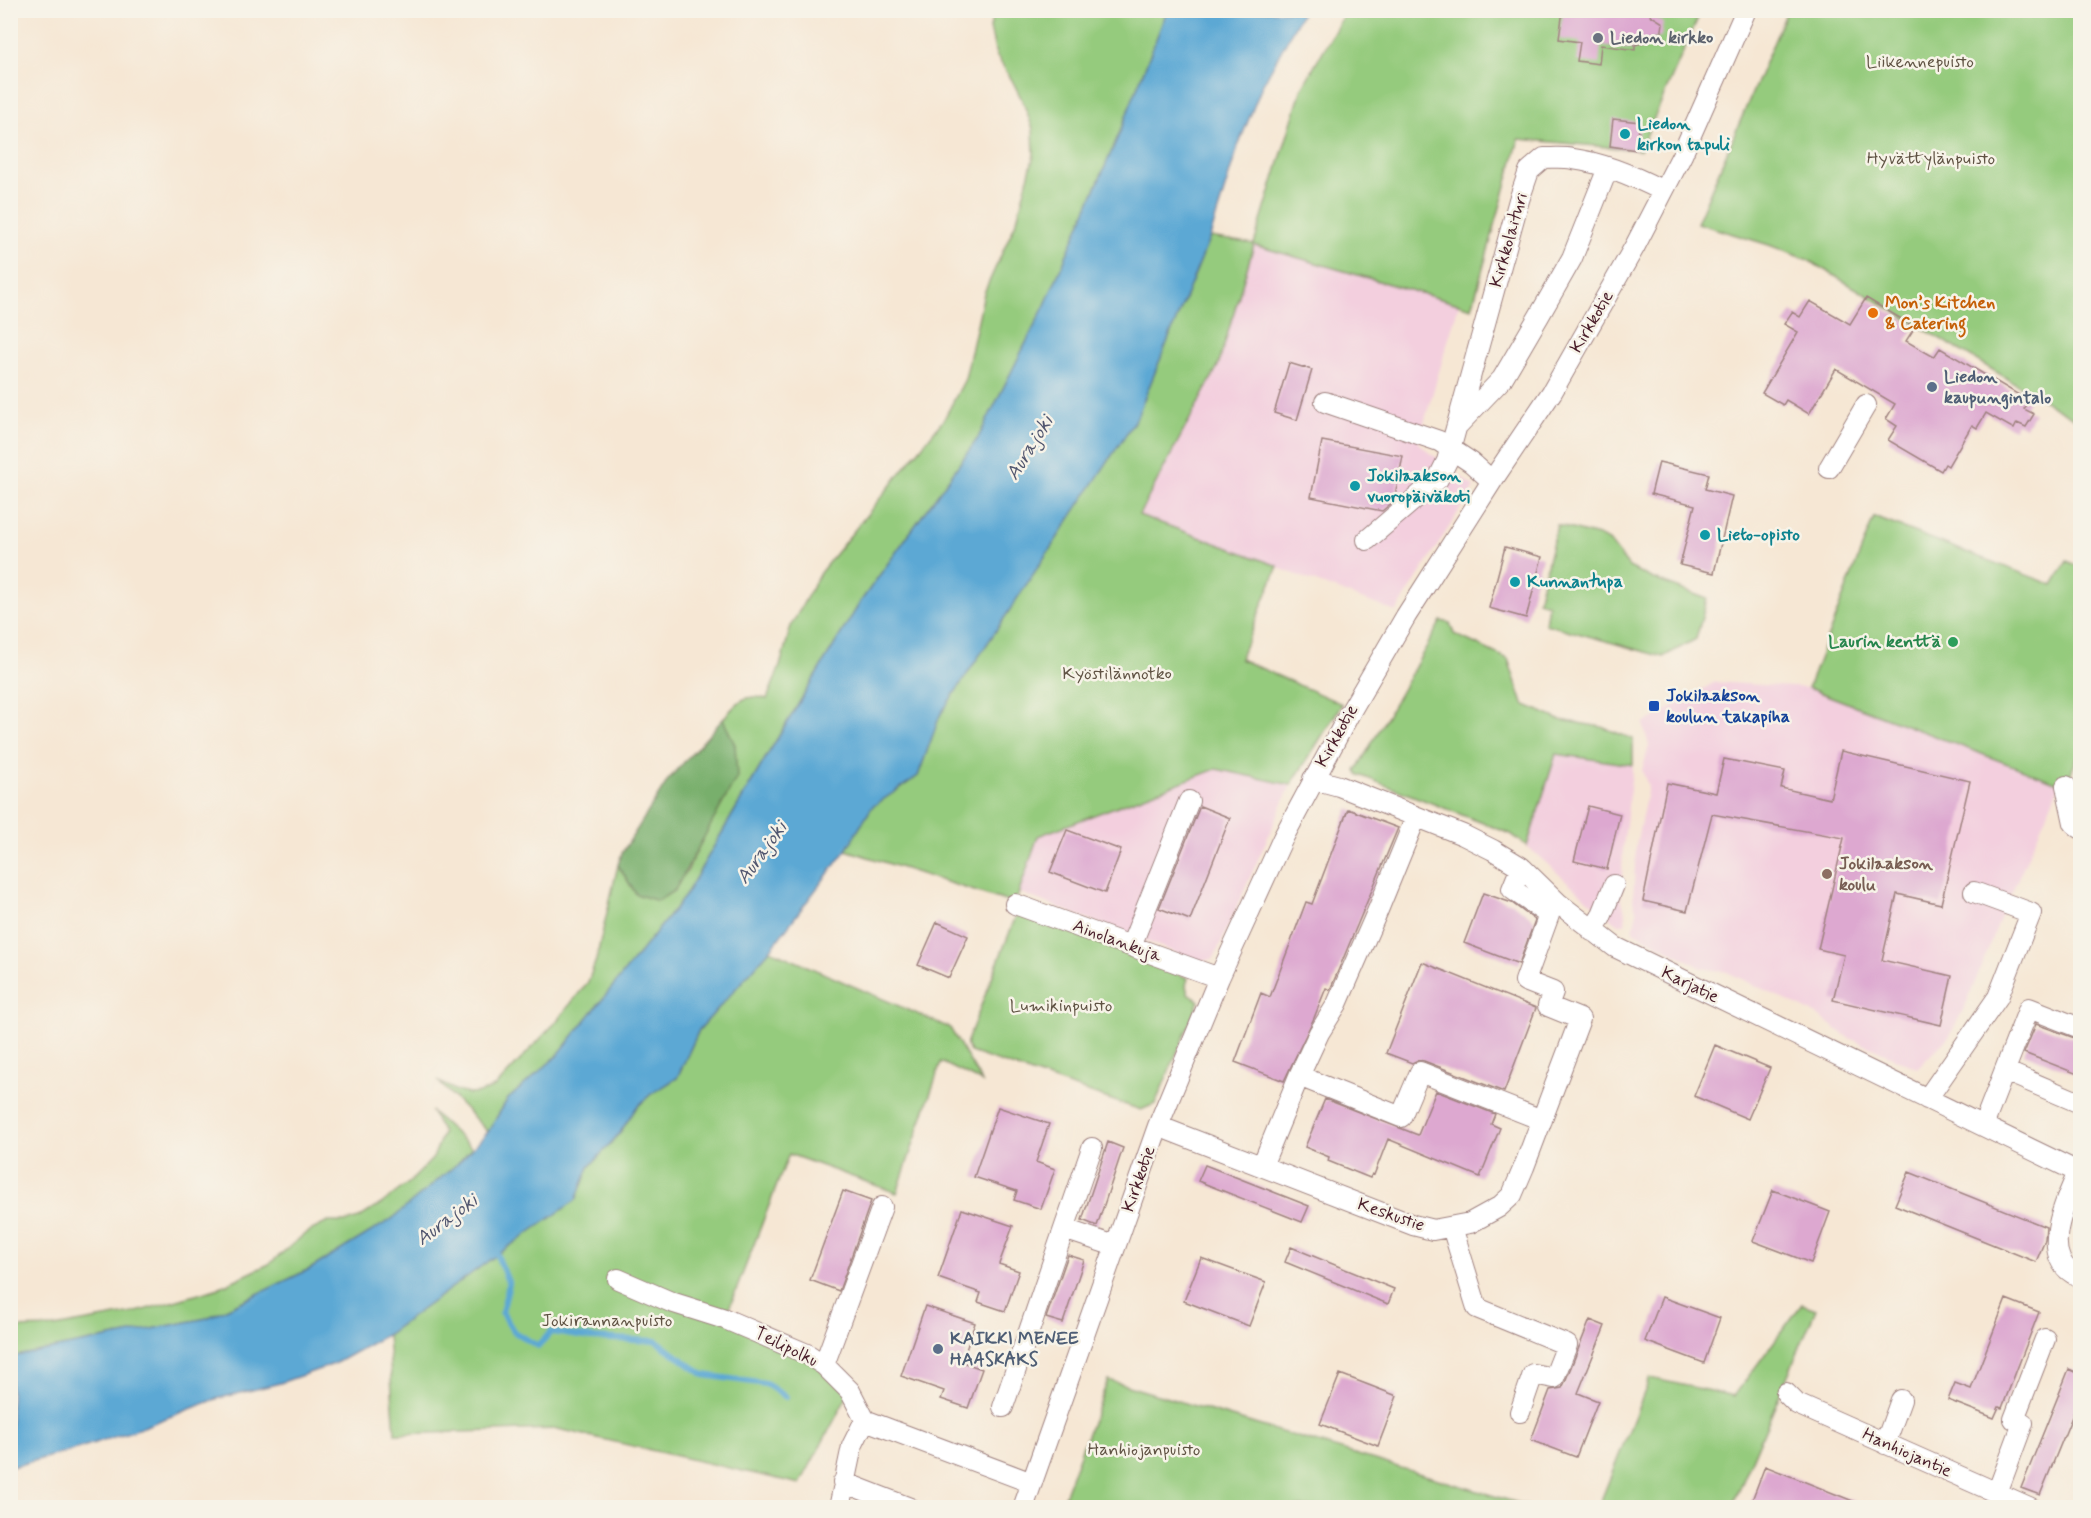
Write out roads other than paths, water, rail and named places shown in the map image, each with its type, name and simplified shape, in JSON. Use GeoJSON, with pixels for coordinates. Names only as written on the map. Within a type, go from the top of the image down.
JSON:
{"type":"FeatureCollection","features":[{"type":"Feature","properties":{"kind":"street","name":"Kirkkotie"},"geometry":{"type":"LineString","coordinates":[[1023,1508],[1158,1126],[1219,978],[1283,838],[1313,779],[1406,616],[1552,392],[1635,246],[1682,155],[1746,10]]}},
{"type":"Feature","properties":{"kind":"street","name":"Kirkkolaituri"},"geometry":{"type":"LineString","coordinates":[[1367,540],[1438,479],[1450,448],[1519,200],[1530,171],[1544,158],[1573,159],[1642,180],[1663,191]]}},
{"type":"Feature","properties":{"kind":"street"},"geometry":{"type":"LineString","coordinates":[[1456,427],[1502,379],[1539,316],[1572,258],[1608,168]]}},
{"type":"Feature","properties":{"kind":"street"},"geometry":{"type":"LineString","coordinates":[[1325,402],[1439,441],[1472,463],[1492,481]]}},
{"type":"Feature","properties":{"kind":"street"},"geometry":{"type":"LineString","coordinates":[[1829,468],[1866,405]]}},
{"type":"Feature","properties":{"kind":"street","name":"Karjatie"},"geometry":{"type":"LineString","coordinates":[[1313,779],[1339,786],[1463,835],[1521,867],[1558,903],[1615,947],[2080,1171]]}},
{"type":"Feature","properties":{"kind":"street"},"geometry":{"type":"LineString","coordinates":[[2066,786],[2074,823],[2080,828]]}},
{"type":"Feature","properties":{"kind":"street"},"geometry":{"type":"LineString","coordinates":[[1131,946],[1189,801]]}},
{"type":"Feature","properties":{"kind":"street"},"geometry":{"type":"LineString","coordinates":[[1262,1166],[1299,1076],[1319,1033],[1337,1004],[1416,816]]}},
{"type":"Feature","properties":{"kind":"street","name":"Keskustie"},"geometry":{"type":"LineString","coordinates":[[1158,1126],[1413,1225],[1433,1230],[1470,1223],[1485,1215],[1512,1195],[1580,1019],[1548,1006],[1553,992],[1525,981],[1549,915],[1512,889],[1521,867]]}},
{"type":"Feature","properties":{"kind":"street"},"geometry":{"type":"LineString","coordinates":[[1592,930],[1601,917],[1614,885]]}},
{"type":"Feature","properties":{"kind":"street"},"geometry":{"type":"LineString","coordinates":[[1927,1099],[1998,997],[2031,913],[1974,892]]}},
{"type":"Feature","properties":{"kind":"street","name":"Ainolankuja"},"geometry":{"type":"LineString","coordinates":[[1015,904],[1219,978]]}},
{"type":"Feature","properties":{"kind":"street"},"geometry":{"type":"LineString","coordinates":[[1983,1126],[2029,1008],[2080,1028]]}},
{"type":"Feature","properties":{"kind":"street"},"geometry":{"type":"LineString","coordinates":[[2006,1071],[2080,1103]]}},
{"type":"Feature","properties":{"kind":"street"},"geometry":{"type":"LineString","coordinates":[[1299,1076],[1401,1117],[1420,1072],[1542,1120]]}},
{"type":"Feature","properties":{"kind":"street"},"geometry":{"type":"LineString","coordinates":[[1003,1407],[1092,1148]]}},
{"type":"Feature","properties":{"kind":"street"},"geometry":{"type":"LineString","coordinates":[[2080,1171],[2060,1220],[2057,1243],[2062,1265],[2080,1277]]}},
{"type":"Feature","properties":{"kind":"street"},"geometry":{"type":"LineString","coordinates":[[824,1365],[882,1207]]}},
{"type":"Feature","properties":{"kind":"street"},"geometry":{"type":"LineString","coordinates":[[1452,1227],[1477,1308],[1567,1345],[1554,1378],[1533,1374],[1520,1412]]}},
{"type":"Feature","properties":{"kind":"street"},"geometry":{"type":"LineString","coordinates":[[1064,1229],[1115,1246]]}},
{"type":"Feature","properties":{"kind":"street","name":"Teilipolku"},"geometry":{"type":"LineString","coordinates":[[618,1279],[671,1302],[725,1319],[807,1354],[824,1365],[850,1391],[865,1420]]}},
{"type":"Feature","properties":{"kind":"street"},"geometry":{"type":"LineString","coordinates":[[1997,1493],[2023,1423],[2014,1419],[2045,1340]]}},
{"type":"Feature","properties":{"kind":"street","name":"Hanhiojantie"},"geometry":{"type":"LineString","coordinates":[[1786,1393],[1797,1404],[2031,1508]]}},
{"type":"Feature","properties":{"kind":"street"},"geometry":{"type":"LineString","coordinates":[[1885,1444],[1901,1400]]}},
{"type":"Feature","properties":{"kind":"street"},"geometry":{"type":"LineString","coordinates":[[839,1508],[852,1446],[865,1420],[1032,1483]]}},
{"type":"Feature","properties":{"kind":"street"},"geometry":{"type":"LineString","coordinates":[[843,1482],[909,1508]]}},
{"type":"Feature","properties":{"kind":"water","name":"Aurajoki"},"geometry":{"type":"Polygon","coordinates":[[[1167,11],[1303,11],[1262,86],[1238,146],[1210,237],[1136,419],[940,715],[918,776],[872,807],[846,850],[770,950],[699,1030],[677,1078],[651,1094],[636,1108],[619,1134],[589,1167],[576,1200],[388,1334],[334,1364],[280,1383],[216,1399],[135,1430],[70,1451],[11,1467],[11,1357],[207,1318],[310,1269],[392,1219],[457,1164],[488,1132],[507,1100],[557,1056],[685,896],[861,601],[978,438],[1045,305],[1120,132],[1167,11]]]}},
{"type":"Feature","properties":{"kind":"waterway"},"geometry":{"type":"LineString","coordinates":[[494,1248],[509,1284],[502,1312],[514,1332],[538,1346],[551,1332],[592,1338],[656,1341],[704,1375],[766,1384],[786,1397]]}},
{"type":"Feature","properties":{"kind":"place","name":"Liedon kirkko"},"geometry":{"type":"Point","coordinates":[1598,38]}},
{"type":"Feature","properties":{"kind":"place","name":"Liedon kirkon tapuli"},"geometry":{"type":"Point","coordinates":[1625,134]}},
{"type":"Feature","properties":{"kind":"place","name":"Mon’s Kitchen & Catering"},"geometry":{"type":"Point","coordinates":[1873,313]}},
{"type":"Feature","properties":{"kind":"place","name":"Liedon kaupungintalo"},"geometry":{"type":"Point","coordinates":[1932,387]}},
{"type":"Feature","properties":{"kind":"place","name":"Jokilaakson vuoropäiväkoti"},"geometry":{"type":"Point","coordinates":[1355,486]}},
{"type":"Feature","properties":{"kind":"place","name":"Lieto-opisto"},"geometry":{"type":"Point","coordinates":[1705,535]}},
{"type":"Feature","properties":{"kind":"place","name":"Kunnantupa"},"geometry":{"type":"Point","coordinates":[1515,582]}},
{"type":"Feature","properties":{"kind":"place","name":"Laurin kenttä"},"geometry":{"type":"Point","coordinates":[1953,642]}},
{"type":"Feature","properties":{"kind":"place","name":"Jokilaakson koulun takapiha"},"geometry":{"type":"Point","coordinates":[1654,706]}},
{"type":"Feature","properties":{"kind":"place","name":"Jokilaakson koulu"},"geometry":{"type":"Point","coordinates":[1827,874]}},
{"type":"Feature","properties":{"kind":"place","name":"KAIKKI MENEE HAASKAKS"},"geometry":{"type":"Point","coordinates":[938,1349]}},
{"type":"Feature","properties":{"kind":"park label","name":"Liikennepuisto"},"geometry":{"type":"Point","coordinates":[1920,62]}},
{"type":"Feature","properties":{"kind":"park label","name":"Hyvättylänpuisto"},"geometry":{"type":"Point","coordinates":[1931,159]}},
{"type":"Feature","properties":{"kind":"park label","name":"Kyöstilännotko"},"geometry":{"type":"Point","coordinates":[1117,674]}},
{"type":"Feature","properties":{"kind":"park label","name":"Lumikinpuisto"},"geometry":{"type":"Point","coordinates":[1061,1006]}},
{"type":"Feature","properties":{"kind":"park label","name":"Jokirannanpuisto"},"geometry":{"type":"Point","coordinates":[607,1321]}},
{"type":"Feature","properties":{"kind":"park label","name":"Hanhiojanpuisto"},"geometry":{"type":"Point","coordinates":[1144,1450]}}]}
